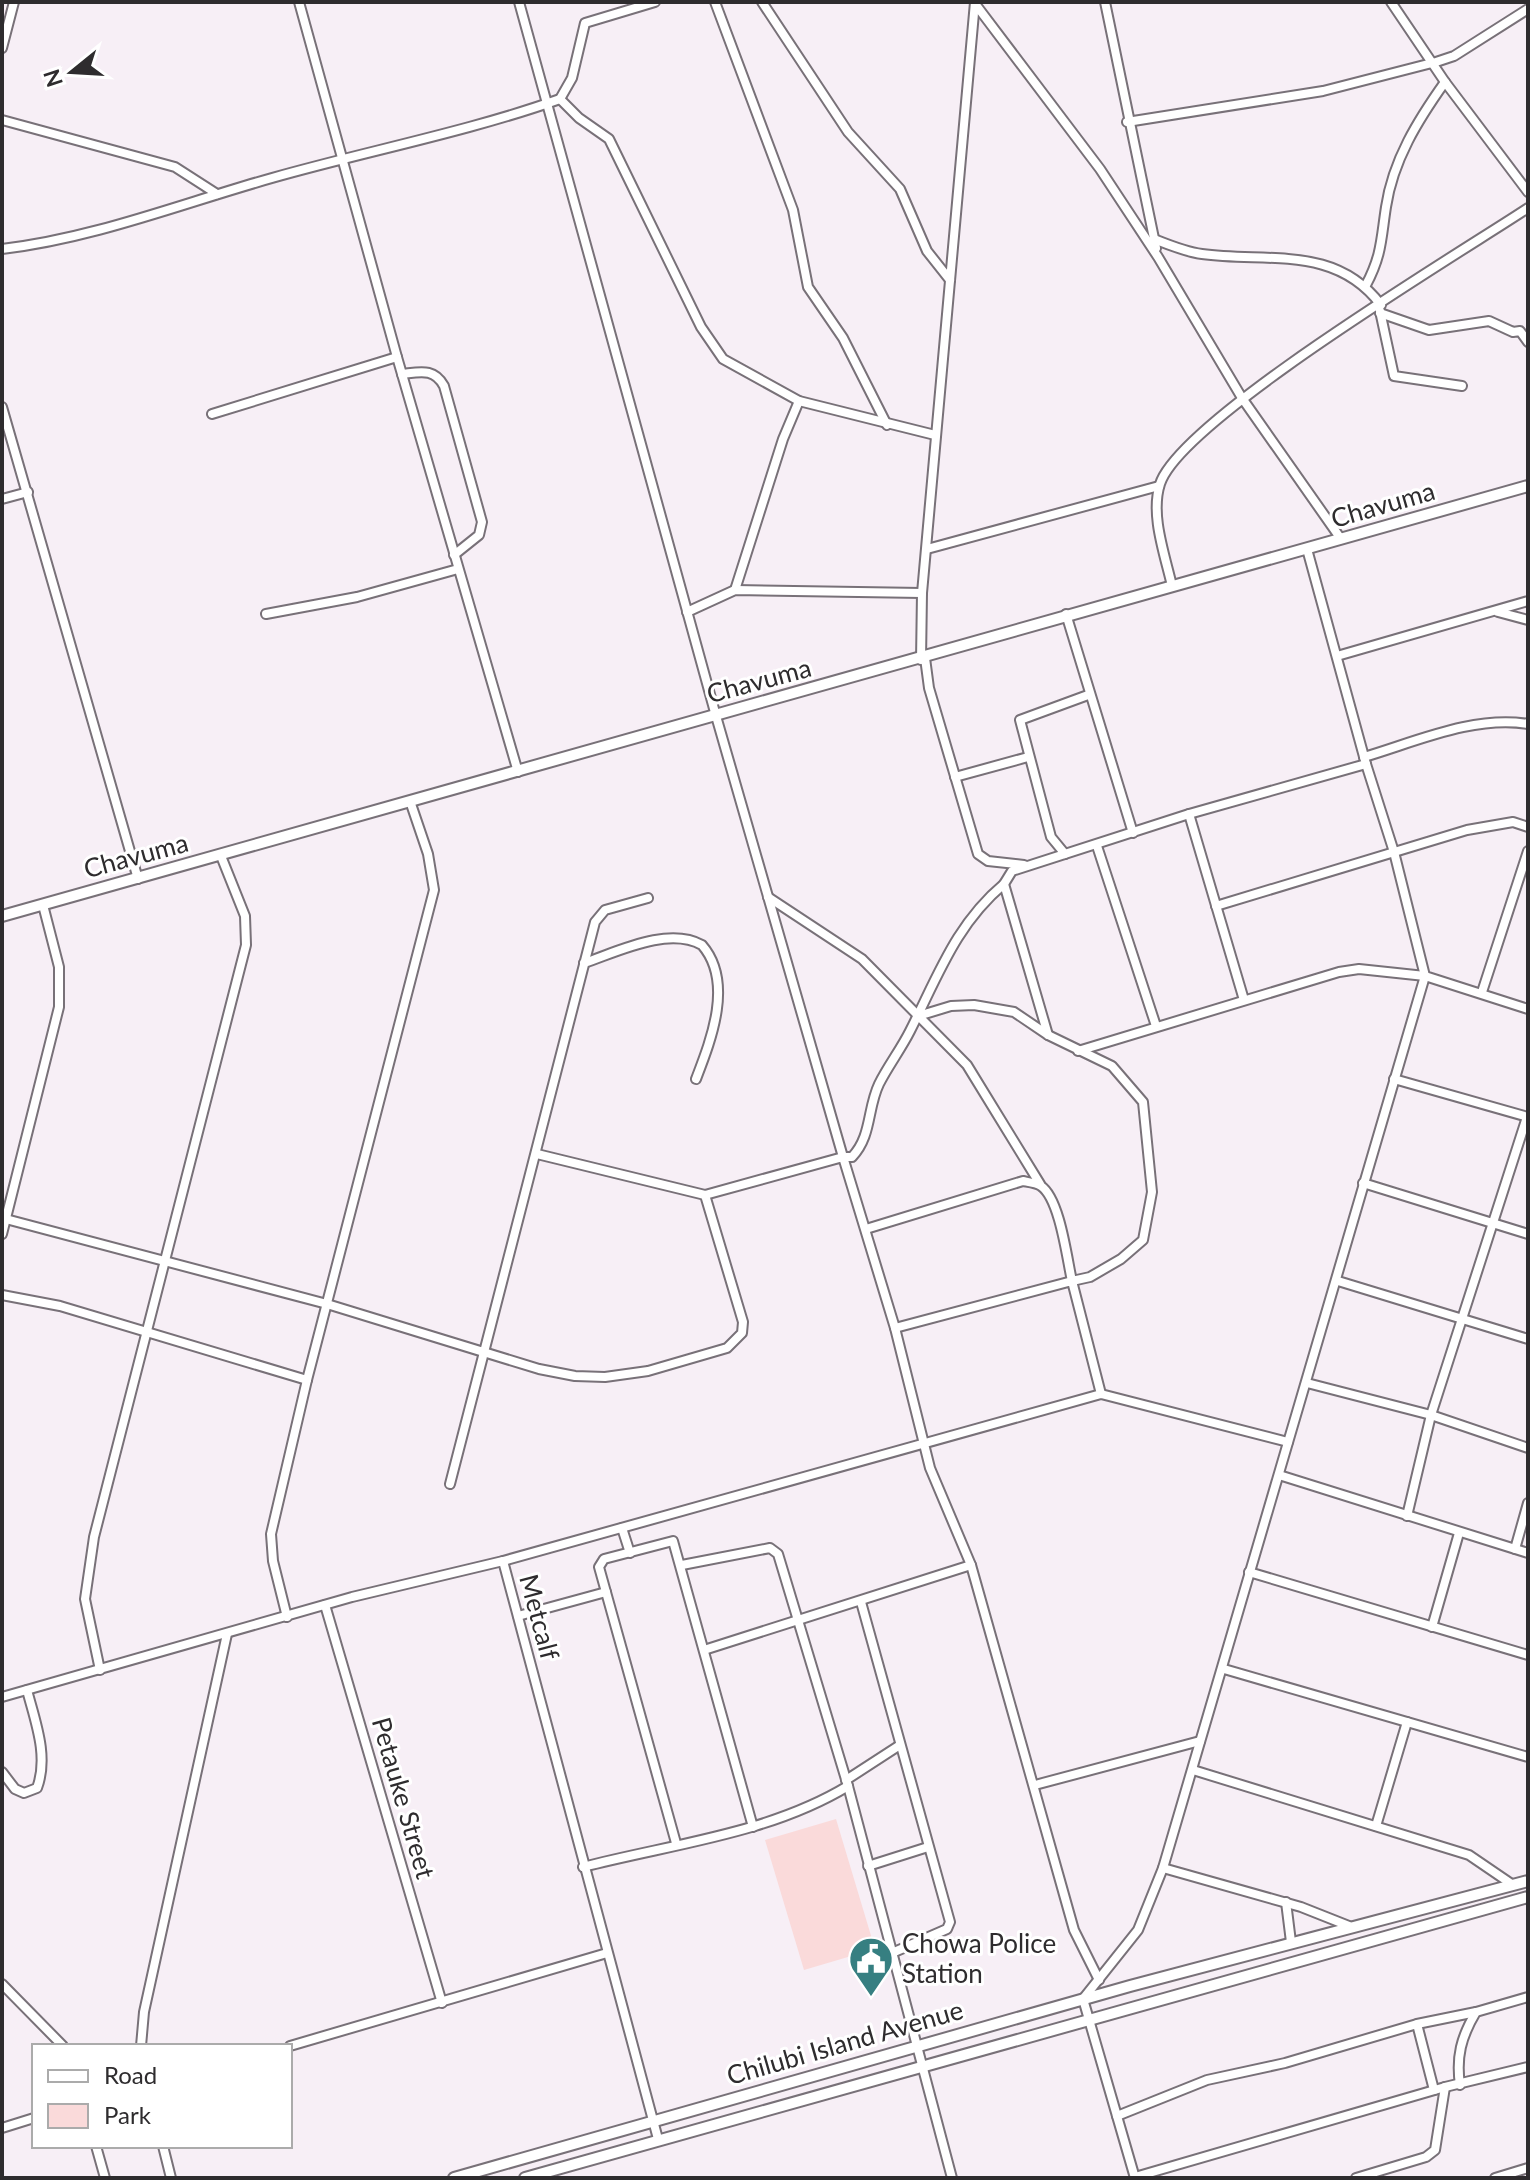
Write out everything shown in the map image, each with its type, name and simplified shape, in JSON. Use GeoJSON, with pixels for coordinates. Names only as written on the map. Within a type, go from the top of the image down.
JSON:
{"type":"FeatureCollection","features":[{"type":"Feature","properties":{"kind":"street"},"geometry":{"type":"LineString","coordinates":[[2,48],[14,2]]}},
{"type":"Feature","properties":{"kind":"street"},"geometry":{"type":"LineString","coordinates":[[299,2],[397,357],[518,772]]}},
{"type":"Feature","properties":{"kind":"street"},"geometry":{"type":"LineString","coordinates":[[519,2],[716,716],[895,1328],[926,1442],[930,1468],[971,1565],[1074,1930],[1099,1980]]}},
{"type":"Feature","properties":{"kind":"street"},"geometry":{"type":"LineString","coordinates":[[2,249],[44,244],[134,221],[217,194],[560,99],[572,78],[585,23],[655,2]]}},
{"type":"Feature","properties":{"kind":"street"},"geometry":{"type":"LineString","coordinates":[[715,2],[790,202],[808,287],[843,338],[887,425]]}},
{"type":"Feature","properties":{"kind":"street"},"geometry":{"type":"LineString","coordinates":[[762,2],[848,132],[900,189],[927,251],[950,280]]}},
{"type":"Feature","properties":{"kind":"street"},"geometry":{"type":"LineString","coordinates":[[1105,2],[1127,122],[1158,257]]}},
{"type":"Feature","properties":{"kind":"street"},"geometry":{"type":"LineString","coordinates":[[1391,2],[1445,82],[1528,192]]}},
{"type":"Feature","properties":{"kind":"street"},"geometry":{"type":"LineString","coordinates":[[975,3],[922,593],[923,659],[978,854],[988,861],[1025,865]]}},
{"type":"Feature","properties":{"kind":"street"},"geometry":{"type":"LineString","coordinates":[[975,3],[1100,169],[1158,257],[1242,398],[1341,539]]}},
{"type":"Feature","properties":{"kind":"street"},"geometry":{"type":"LineString","coordinates":[[1127,122],[1323,91],[1432,63],[1472,46],[1528,9]]}},
{"type":"Feature","properties":{"kind":"street"},"geometry":{"type":"LineString","coordinates":[[1366,285],[1382,249],[1386,207],[1403,150],[1445,82]]}},
{"type":"Feature","properties":{"kind":"street"},"geometry":{"type":"LineString","coordinates":[[560,99],[579,118],[609,139],[657,241],[718,352],[736,369],[799,401],[935,435]]}},
{"type":"Feature","properties":{"kind":"street"},"geometry":{"type":"LineString","coordinates":[[2,120],[175,167],[217,194]]}},
{"type":"Feature","properties":{"kind":"street"},"geometry":{"type":"LineString","coordinates":[[1172,586],[1159,526],[1159,486],[1177,457],[1242,398],[1528,208]]}},
{"type":"Feature","properties":{"kind":"street"},"geometry":{"type":"LineString","coordinates":[[1154,239],[1201,254],[1292,257],[1366,285],[1380,308],[1394,376],[1462,386]]}},
{"type":"Feature","properties":{"kind":"street"},"geometry":{"type":"LineString","coordinates":[[1380,308],[1429,330],[1494,322],[1513,332],[1520,331],[1528,342]]}},
{"type":"Feature","properties":{"kind":"street"},"geometry":{"type":"LineString","coordinates":[[212,414],[397,357]]}},
{"type":"Feature","properties":{"kind":"street"},"geometry":{"type":"LineString","coordinates":[[402,374],[428,372],[438,375],[444,386],[482,522],[479,535],[454,555]]}},
{"type":"Feature","properties":{"kind":"street"},"geometry":{"type":"LineString","coordinates":[[735,590],[783,439],[799,401]]}},
{"type":"Feature","properties":{"kind":"street"},"geometry":{"type":"LineString","coordinates":[[2,407],[138,879]]}},
{"type":"Feature","properties":{"kind":"street"},"geometry":{"type":"LineString","coordinates":[[927,549],[1159,486]]}},
{"type":"Feature","properties":{"kind":"street","name":"Chavuma"},"geometry":{"type":"LineString","coordinates":[[2,916],[923,659],[1066,614],[1528,486]]}},
{"type":"Feature","properties":{"kind":"street"},"geometry":{"type":"LineString","coordinates":[[2,499],[28,492]]}},
{"type":"Feature","properties":{"kind":"street"},"geometry":{"type":"LineString","coordinates":[[1307,549],[1365,761],[1394,852],[1425,976],[1363,1183],[1338,1281],[1163,1868],[1138,1930],[1083,1999],[1135,2178],[1434,2090],[1528,2067]]}},
{"type":"Feature","properties":{"kind":"street"},"geometry":{"type":"LineString","coordinates":[[266,614],[357,597],[458,569]]}},
{"type":"Feature","properties":{"kind":"street"},"geometry":{"type":"LineString","coordinates":[[687,612],[735,590],[922,593]]}},
{"type":"Feature","properties":{"kind":"street"},"geometry":{"type":"LineString","coordinates":[[1337,656],[1528,601]]}},
{"type":"Feature","properties":{"kind":"street"},"geometry":{"type":"LineString","coordinates":[[1497,611],[1528,620]]}},
{"type":"Feature","properties":{"kind":"street"},"geometry":{"type":"LineString","coordinates":[[1066,614],[1088,695],[1133,833]]}},
{"type":"Feature","properties":{"kind":"street"},"geometry":{"type":"LineString","coordinates":[[1065,854],[1051,837],[1020,720],[1088,695]]}},
{"type":"Feature","properties":{"kind":"street"},"geometry":{"type":"LineString","coordinates":[[1048,1035],[1004,884],[1006,877],[1025,865],[1097,846],[1189,814],[1466,728],[1493,722],[1528,724]]}},
{"type":"Feature","properties":{"kind":"street"},"geometry":{"type":"LineString","coordinates":[[955,777],[1028,757]]}},
{"type":"Feature","properties":{"kind":"street"},"geometry":{"type":"LineString","coordinates":[[287,1617],[273,1561],[271,1534],[307,1380],[434,890],[428,854],[410,801]]}},
{"type":"Feature","properties":{"kind":"street"},"geometry":{"type":"LineString","coordinates":[[1189,814],[1244,1000]]}},
{"type":"Feature","properties":{"kind":"street"},"geometry":{"type":"LineString","coordinates":[[1216,906],[1492,824],[1513,822],[1528,827]]}},
{"type":"Feature","properties":{"kind":"street"},"geometry":{"type":"LineString","coordinates":[[1097,846],[1156,1026]]}},
{"type":"Feature","properties":{"kind":"street"},"geometry":{"type":"LineString","coordinates":[[1482,992],[1528,851]]}},
{"type":"Feature","properties":{"kind":"street"},"geometry":{"type":"LineString","coordinates":[[100,1670],[88,1624],[87,1578],[145,1330],[246,945],[245,916],[221,856]]}},
{"type":"Feature","properties":{"kind":"street"},"geometry":{"type":"LineString","coordinates":[[537,1154],[705,1195],[852,1157],[863,1145],[878,1086],[918,1016],[953,940],[979,905],[1004,884]]}},
{"type":"Feature","properties":{"kind":"street"},"geometry":{"type":"LineString","coordinates":[[768,897],[862,959],[967,1065],[1055,1209],[1101,1394]]}},
{"type":"Feature","properties":{"kind":"street"},"geometry":{"type":"LineString","coordinates":[[450,1484],[598,915],[648,898]]}},
{"type":"Feature","properties":{"kind":"street"},"geometry":{"type":"LineString","coordinates":[[2,1234],[59,1007],[59,967],[43,905]]}},
{"type":"Feature","properties":{"kind":"street"},"geometry":{"type":"LineString","coordinates":[[584,963],[657,941],[682,939],[702,945],[712,965],[718,1007],[712,1037],[696,1079]]}},
{"type":"Feature","properties":{"kind":"street"},"geometry":{"type":"LineString","coordinates":[[1078,1051],[1244,1000],[1359,969],[1425,976],[1528,1009]]}},
{"type":"Feature","properties":{"kind":"street"},"geometry":{"type":"LineString","coordinates":[[895,1328],[1090,1277],[1121,1259],[1143,1240],[1152,1192],[1143,1102],[1112,1066],[1048,1035],[1014,1012],[974,1005],[951,1006],[918,1016]]}},
{"type":"Feature","properties":{"kind":"street"},"geometry":{"type":"LineString","coordinates":[[1394,1079],[1528,1117],[1431,1415],[1407,1516]]}},
{"type":"Feature","properties":{"kind":"street"},"geometry":{"type":"LineString","coordinates":[[866,1229],[1023,1181],[1040,1185]]}},
{"type":"Feature","properties":{"kind":"street"},"geometry":{"type":"LineString","coordinates":[[1363,1183],[1528,1234]]}},
{"type":"Feature","properties":{"kind":"street"},"geometry":{"type":"LineString","coordinates":[[5,1219],[327,1304],[539,1369],[605,1377],[648,1371],[727,1348],[742,1333],[743,1322],[705,1195]]}},
{"type":"Feature","properties":{"kind":"street"},"geometry":{"type":"LineString","coordinates":[[1338,1281],[1528,1339]]}},
{"type":"Feature","properties":{"kind":"street"},"geometry":{"type":"LineString","coordinates":[[2,1295],[60,1306],[307,1380]]}},
{"type":"Feature","properties":{"kind":"street"},"geometry":{"type":"LineString","coordinates":[[1307,1383],[1431,1415],[1528,1448]]}},
{"type":"Feature","properties":{"kind":"street"},"geometry":{"type":"LineString","coordinates":[[503,1561],[1101,1394],[1288,1442]]}},
{"type":"Feature","properties":{"kind":"street"},"geometry":{"type":"LineString","coordinates":[[1279,1475],[1528,1553]]}},
{"type":"Feature","properties":{"kind":"street"},"geometry":{"type":"LineString","coordinates":[[1515,1549],[1528,1503]]}},
{"type":"Feature","properties":{"kind":"street"},"geometry":{"type":"LineString","coordinates":[[622,1528],[630,1553]]}},
{"type":"Feature","properties":{"kind":"street"},"geometry":{"type":"LineString","coordinates":[[1432,1627],[1459,1533]]}},
{"type":"Feature","properties":{"kind":"street"},"geometry":{"type":"LineString","coordinates":[[676,1843],[600,1563],[673,1541],[753,1827]]}},
{"type":"Feature","properties":{"kind":"street"},"geometry":{"type":"LineString","coordinates":[[682,1565],[736,1553],[775,1550],[847,1783],[952,2178]]}},
{"type":"Feature","properties":{"kind":"street","name":"Metcalf"},"geometry":{"type":"LineString","coordinates":[[2,1697],[325,1605],[503,1561],[658,2139]]}},
{"type":"Feature","properties":{"kind":"street"},"geometry":{"type":"LineString","coordinates":[[704,1650],[971,1565]]}},
{"type":"Feature","properties":{"kind":"street"},"geometry":{"type":"LineString","coordinates":[[1249,1572],[1528,1655]]}},
{"type":"Feature","properties":{"kind":"street"},"geometry":{"type":"LineString","coordinates":[[518,1616],[606,1592]]}},
{"type":"Feature","properties":{"kind":"street"},"geometry":{"type":"LineString","coordinates":[[861,1602],[950,1926],[892,1953]]}},
{"type":"Feature","properties":{"kind":"street","name":"Petauke Street"},"geometry":{"type":"LineString","coordinates":[[325,1605],[442,2003]]}},
{"type":"Feature","properties":{"kind":"street"},"geometry":{"type":"LineString","coordinates":[[141,2044],[144,2012],[227,1634]]}},
{"type":"Feature","properties":{"kind":"street"},"geometry":{"type":"LineString","coordinates":[[1224,1669],[1528,1757]]}},
{"type":"Feature","properties":{"kind":"street"},"geometry":{"type":"LineString","coordinates":[[2,1772],[15,1789],[24,1793],[37,1788],[40,1780],[41,1747],[27,1690]]}},
{"type":"Feature","properties":{"kind":"street"},"geometry":{"type":"LineString","coordinates":[[1376,1826],[1407,1722]]}},
{"type":"Feature","properties":{"kind":"street"},"geometry":{"type":"LineString","coordinates":[[1035,1785],[1200,1741]]}},
{"type":"Feature","properties":{"kind":"street"},"geometry":{"type":"LineString","coordinates":[[583,1867],[798,1814],[900,1745]]}},
{"type":"Feature","properties":{"kind":"street"},"geometry":{"type":"LineString","coordinates":[[1193,1770],[1469,1855],[1513,1885]]}},
{"type":"Feature","properties":{"kind":"street"},"geometry":{"type":"LineString","coordinates":[[868,1866],[928,1847]]}},
{"type":"Feature","properties":{"kind":"street"},"geometry":{"type":"LineString","coordinates":[[1163,1868],[1286,1902],[1349,1926]]}},
{"type":"Feature","properties":{"kind":"street","name":"Chilubi Island Avenue"},"geometry":{"type":"LineString","coordinates":[[454,2178],[1083,1999],[1528,1881]]}},
{"type":"Feature","properties":{"kind":"street","name":"Chilubi Island Avenue"},"geometry":{"type":"LineString","coordinates":[[525,2178],[1528,1897]]}},
{"type":"Feature","properties":{"kind":"street"},"geometry":{"type":"LineString","coordinates":[[1286,1902],[1291,1942]]}},
{"type":"Feature","properties":{"kind":"street"},"geometry":{"type":"LineString","coordinates":[[292,2045],[607,1953]]}},
{"type":"Feature","properties":{"kind":"street"},"geometry":{"type":"LineString","coordinates":[[2,1984],[61,2044]]}},
{"type":"Feature","properties":{"kind":"street"},"geometry":{"type":"LineString","coordinates":[[1117,2116],[1207,2080],[1285,2063],[1417,2024],[1528,1997]]}},
{"type":"Feature","properties":{"kind":"street"},"geometry":{"type":"LineString","coordinates":[[1460,2085],[1459,2050],[1463,2034],[1476,2012]]}},
{"type":"Feature","properties":{"kind":"street"},"geometry":{"type":"LineString","coordinates":[[1417,2024],[1434,2090]]}},
{"type":"Feature","properties":{"kind":"street"},"geometry":{"type":"LineString","coordinates":[[1356,2178],[1426,2157],[1435,2150],[1445,2087]]}},
{"type":"Feature","properties":{"kind":"street"},"geometry":{"type":"LineString","coordinates":[[2,2128],[32,2119]]}},
{"type":"Feature","properties":{"kind":"street"},"geometry":{"type":"LineString","coordinates":[[97,2148],[105,2178]]}},
{"type":"Feature","properties":{"kind":"street"},"geometry":{"type":"LineString","coordinates":[[164,2148],[171,2178]]}},
{"type":"Feature","properties":{"kind":"street"},"geometry":{"type":"LineString","coordinates":[[1495,2178],[1528,2168]]}},
{"type":"Feature","properties":{"kind":"green space"},"geometry":{"type":"Polygon","coordinates":[[[836,1819],[875,1949],[804,1970],[765,1840],[836,1819]]]}},
{"type":"Feature","properties":{"kind":"place","name":"Chowa Police Station"},"geometry":{"type":"Point","coordinates":[871,1998]}}]}
